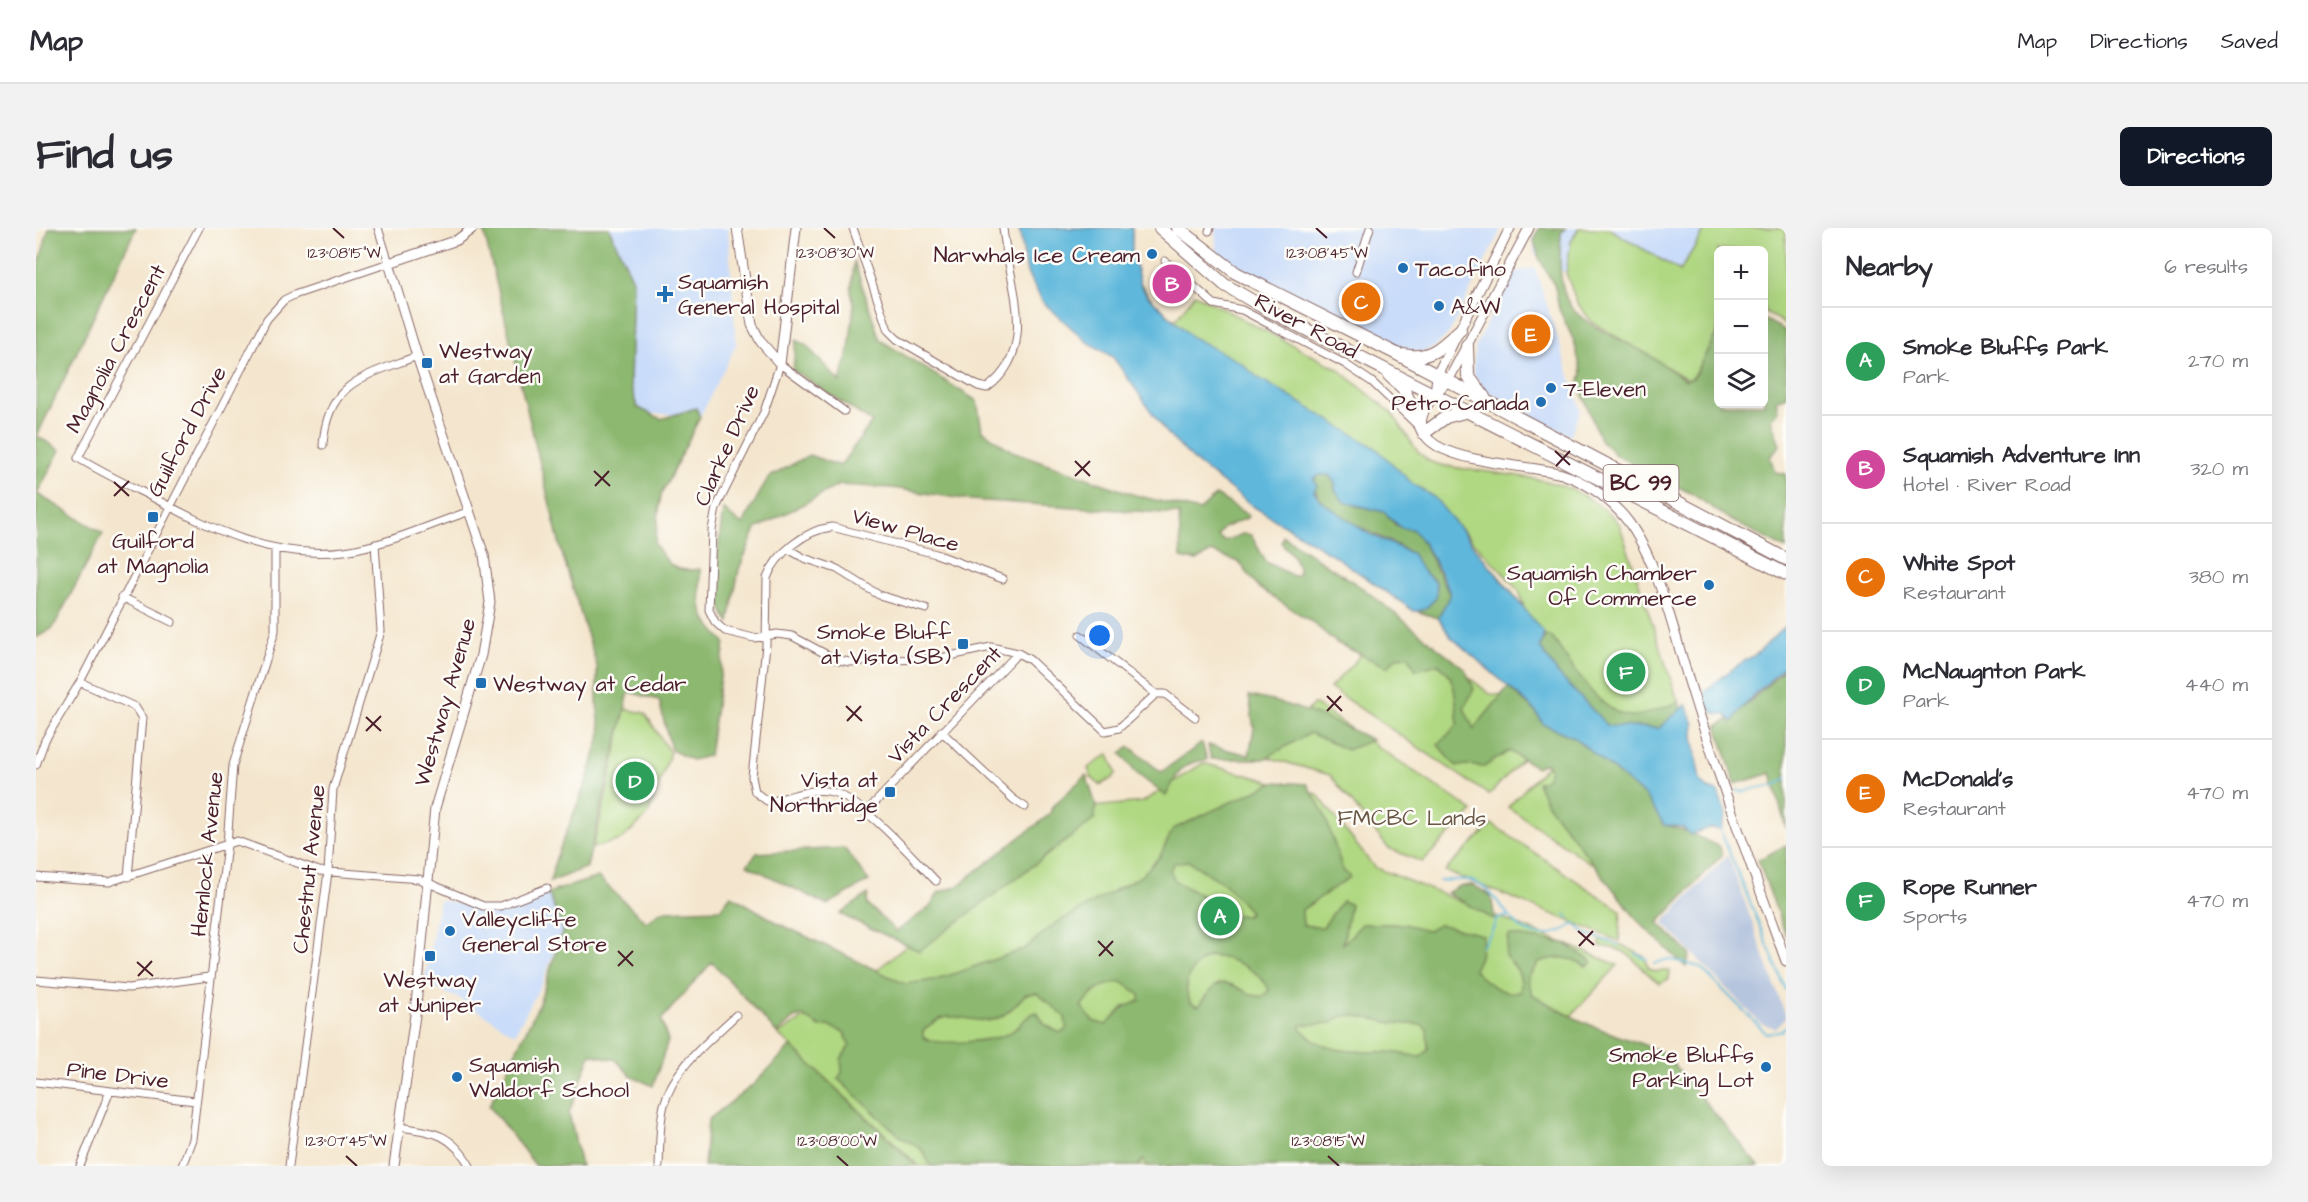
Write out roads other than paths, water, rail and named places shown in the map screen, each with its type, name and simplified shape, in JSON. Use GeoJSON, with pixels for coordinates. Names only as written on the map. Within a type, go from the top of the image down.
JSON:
{"type":"FeatureCollection","features":[{"type":"Feature","properties":{"kind":"highway","name":"BC 99"},"geometry":{"type":"LineString","coordinates":[[1160,228],[1225,285],[1268,310],[1786,574]]}},
{"type":"Feature","properties":{"kind":"highway","name":"BC 99"},"geometry":{"type":"LineString","coordinates":[[1178,228],[1236,273],[1395,353],[1786,559]]}},
{"type":"Feature","properties":{"kind":"highway"},"geometry":{"type":"LineString","coordinates":[[1395,353],[1419,357],[1428,355],[1437,351],[1460,330]]}},
{"type":"Feature","properties":{"kind":"highway"},"geometry":{"type":"LineString","coordinates":[[1467,346],[1468,376],[1480,393],[1496,407]]}},
{"type":"Feature","properties":{"kind":"highway"},"geometry":{"type":"LineString","coordinates":[[1374,363],[1403,388],[1424,433],[1446,417],[1468,411]]}},
{"type":"Feature","properties":{"kind":"street","name":"Magnolia Crescent"},"geometry":{"type":"LineString","coordinates":[[169,506],[81,461],[78,455],[199,228]]}},
{"type":"Feature","properties":{"kind":"street","name":"Westway Avenue"},"geometry":{"type":"LineString","coordinates":[[378,228],[488,573],[489,618],[481,655],[438,795],[415,1015],[393,1166]]}},
{"type":"Feature","properties":{"kind":"street","name":"Guilford Drive"},"geometry":{"type":"LineString","coordinates":[[36,765],[45,740],[80,682],[169,506],[273,310],[294,295],[457,240],[473,228]]}},
{"type":"Feature","properties":{"kind":"street"},"geometry":{"type":"LineString","coordinates":[[737,228],[752,326],[761,342],[780,364],[844,411]]}},
{"type":"Feature","properties":{"kind":"street","name":"Clarke Drive"},"geometry":{"type":"LineString","coordinates":[[766,636],[745,637],[725,631],[711,615],[712,530],[718,502],[764,412],[780,364],[796,228]]}},
{"type":"Feature","properties":{"kind":"street"},"geometry":{"type":"LineString","coordinates":[[853,228],[888,330],[897,339],[978,386],[987,388],[1000,377],[1018,337],[1019,316],[1003,228]]}},
{"type":"Feature","properties":{"kind":"street"},"geometry":{"type":"LineString","coordinates":[[1356,272],[1370,228]]}},
{"type":"Feature","properties":{"kind":"street"},"geometry":{"type":"LineString","coordinates":[[1510,228],[1460,330],[1443,378],[1424,414],[1424,433],[1433,445],[1453,454],[1545,470],[1582,483],[1607,500],[1629,522],[1650,560],[1741,836],[1786,961]]}},
{"type":"Feature","properties":{"kind":"street"},"geometry":{"type":"LineString","coordinates":[[1443,378],[1467,346],[1529,228]]}},
{"type":"Feature","properties":{"kind":"street","name":"River Road"},"geometry":{"type":"LineString","coordinates":[[1165,261],[1214,304],[1242,309],[1345,364],[1372,382],[1424,433]]}},
{"type":"Feature","properties":{"kind":"street"},"geometry":{"type":"LineString","coordinates":[[323,445],[326,421],[349,384],[417,356]]}},
{"type":"Feature","properties":{"kind":"street"},"geometry":{"type":"LineString","coordinates":[[169,506],[230,536],[275,550],[311,553],[375,544],[470,511]]}},
{"type":"Feature","properties":{"kind":"street","name":"View Place"},"geometry":{"type":"LineString","coordinates":[[865,813],[833,792],[817,791],[774,801],[767,801],[755,792],[752,777],[754,744],[766,636],[767,578],[770,571],[788,549],[819,530],[838,528],[936,554],[1003,579]]}},
{"type":"Feature","properties":{"kind":"street","name":"Chestnut Avenue"},"geometry":{"type":"LineString","coordinates":[[289,1166],[328,872],[333,789],[381,631],[375,544]]}},
{"type":"Feature","properties":{"kind":"street"},"geometry":{"type":"LineString","coordinates":[[788,549],[804,558],[837,569],[879,595],[926,609]]}},
{"type":"Feature","properties":{"kind":"street","name":"Hemlock Avenue"},"geometry":{"type":"LineString","coordinates":[[183,1166],[190,1147],[227,844],[234,765],[275,631],[275,550]]}},
{"type":"Feature","properties":{"kind":"street"},"geometry":{"type":"LineString","coordinates":[[122,597],[172,622]]}},
{"type":"Feature","properties":{"kind":"street"},"geometry":{"type":"LineString","coordinates":[[1080,635],[1156,694],[1165,694],[1195,717]]}},
{"type":"Feature","properties":{"kind":"street","name":"Vista Crescent"},"geometry":{"type":"LineString","coordinates":[[766,636],[792,636],[835,659],[849,662],[941,658],[991,646],[1018,653]]}},
{"type":"Feature","properties":{"kind":"street"},"geometry":{"type":"LineString","coordinates":[[1018,653],[1030,660],[1099,727],[1109,732],[1119,728],[1156,694]]}},
{"type":"Feature","properties":{"kind":"street","name":"Vista Crescent"},"geometry":{"type":"LineString","coordinates":[[865,813],[1018,653]]}},
{"type":"Feature","properties":{"kind":"street"},"geometry":{"type":"LineString","coordinates":[[80,682],[135,707],[142,718],[128,877]]}},
{"type":"Feature","properties":{"kind":"street"},"geometry":{"type":"LineString","coordinates":[[941,731],[1012,799],[1025,807]]}},
{"type":"Feature","properties":{"kind":"street"},"geometry":{"type":"LineString","coordinates":[[865,813],[936,881]]}},
{"type":"Feature","properties":{"kind":"street"},"geometry":{"type":"LineString","coordinates":[[36,877],[109,882],[237,841],[313,869],[429,882],[483,906],[491,907],[547,888]]}},
{"type":"Feature","properties":{"kind":"street"},"geometry":{"type":"LineString","coordinates":[[36,980],[129,988],[209,977]]}},
{"type":"Feature","properties":{"kind":"street"},"geometry":{"type":"LineString","coordinates":[[658,1166],[662,1116],[669,1092],[684,1067],[736,1015]]}},
{"type":"Feature","properties":{"kind":"street","name":"Pine Drive"},"geometry":{"type":"LineString","coordinates":[[36,1082],[195,1101]]}},
{"type":"Feature","properties":{"kind":"street"},"geometry":{"type":"LineString","coordinates":[[80,1166],[110,1091]]}},
{"type":"Feature","properties":{"kind":"street"},"geometry":{"type":"LineString","coordinates":[[399,1127],[435,1133],[448,1138],[455,1143],[470,1166]]}},
{"type":"Feature","properties":{"kind":"water"},"geometry":{"type":"Polygon","coordinates":[[[1019,228],[1132,228],[1132,253],[1141,286],[1147,295],[1192,337],[1240,362],[1257,377],[1376,448],[1413,484],[1435,498],[1544,633],[1540,647],[1558,674],[1608,726],[1659,728],[1686,704],[1694,724],[1693,737],[1700,780],[1708,789],[1718,792],[1726,815],[1720,830],[1710,828],[1690,835],[1682,827],[1664,825],[1646,797],[1574,737],[1543,724],[1526,702],[1451,637],[1438,618],[1450,595],[1448,589],[1428,550],[1412,529],[1401,528],[1384,512],[1344,502],[1335,490],[1335,483],[1329,475],[1314,478],[1317,486],[1314,491],[1321,501],[1368,533],[1413,554],[1420,568],[1436,583],[1437,595],[1427,607],[1418,611],[1414,611],[1330,553],[1254,507],[1198,464],[1167,434],[1113,357],[1086,341],[1043,302],[1027,273],[1019,228]]]}},
{"type":"Feature","properties":{"kind":"water"},"geometry":{"type":"Polygon","coordinates":[[[1786,625],[1786,665],[1751,699],[1733,722],[1725,714],[1711,710],[1703,697],[1705,691],[1736,666],[1758,653],[1786,625]]]}},
{"type":"Feature","properties":{"kind":"waterway"},"geometry":{"type":"LineString","coordinates":[[1737,790],[1746,792],[1776,785],[1786,779]]}},
{"type":"Feature","properties":{"kind":"waterway"},"geometry":{"type":"LineString","coordinates":[[1719,827],[1786,990]]}},
{"type":"Feature","properties":{"kind":"waterway"},"geometry":{"type":"LineString","coordinates":[[1439,881],[1468,880],[1482,886],[1514,922],[1532,934],[1557,933],[1574,923],[1586,934],[1619,945]]}},
{"type":"Feature","properties":{"kind":"waterway"},"geometry":{"type":"LineString","coordinates":[[1565,914],[1570,919]]}},
{"type":"Feature","properties":{"kind":"waterway"},"geometry":{"type":"LineString","coordinates":[[1481,947],[1497,919],[1508,916]]}},
{"type":"Feature","properties":{"kind":"waterway"},"geometry":{"type":"LineString","coordinates":[[1636,954],[1647,959]]}},
{"type":"Feature","properties":{"kind":"waterway"},"geometry":{"type":"LineString","coordinates":[[1655,963],[1669,959],[1700,967],[1766,1033],[1780,1032],[1786,1026]]}},
{"type":"Feature","properties":{"kind":"place","name":"Narwhals Ice Cream"},"geometry":{"type":"Point","coordinates":[1152,254]}},
{"type":"Feature","properties":{"kind":"place","name":"Tacofino"},"geometry":{"type":"Point","coordinates":[1403,268]}},
{"type":"Feature","properties":{"kind":"place","name":"Squamish Adventure Inn"},"geometry":{"type":"Point","coordinates":[1172,284]}},
{"type":"Feature","properties":{"kind":"place","name":"Squamish General Hospital"},"geometry":{"type":"Point","coordinates":[665,294]}},
{"type":"Feature","properties":{"kind":"place","name":"White Spot"},"geometry":{"type":"Point","coordinates":[1361,302]}},
{"type":"Feature","properties":{"kind":"place","name":"A&W"},"geometry":{"type":"Point","coordinates":[1439,306]}},
{"type":"Feature","properties":{"kind":"place","name":"McDonald's"},"geometry":{"type":"Point","coordinates":[1531,334]}},
{"type":"Feature","properties":{"kind":"place","name":"Westway at Garden"},"geometry":{"type":"Point","coordinates":[427,363]}},
{"type":"Feature","properties":{"kind":"place","name":"7-Eleven"},"geometry":{"type":"Point","coordinates":[1551,388]}},
{"type":"Feature","properties":{"kind":"place","name":"Petro-Canada"},"geometry":{"type":"Point","coordinates":[1541,402]}},
{"type":"Feature","properties":{"kind":"place","name":"Guilford at Magnolia"},"geometry":{"type":"Point","coordinates":[153,517]}},
{"type":"Feature","properties":{"kind":"place","name":"Squamish Chamber Of Commerce"},"geometry":{"type":"Point","coordinates":[1709,585]}},
{"type":"Feature","properties":{"kind":"place","name":"Smoke Bluff at Vista (SB)"},"geometry":{"type":"Point","coordinates":[963,644]}},
{"type":"Feature","properties":{"kind":"place","name":"Rope Runner"},"geometry":{"type":"Point","coordinates":[1626,672]}},
{"type":"Feature","properties":{"kind":"place","name":"Westway at Cedar"},"geometry":{"type":"Point","coordinates":[481,683]}},
{"type":"Feature","properties":{"kind":"place","name":"McNaugnton Park"},"geometry":{"type":"Point","coordinates":[635,781]}},
{"type":"Feature","properties":{"kind":"place","name":"Vista at Northridge"},"geometry":{"type":"Point","coordinates":[890,792]}},
{"type":"Feature","properties":{"kind":"place","name":"Smoke Bluffs Park"},"geometry":{"type":"Point","coordinates":[1220,916]}},
{"type":"Feature","properties":{"kind":"place","name":"Valleycliffe General Store"},"geometry":{"type":"Point","coordinates":[450,931]}},
{"type":"Feature","properties":{"kind":"place","name":"Westway at Juniper"},"geometry":{"type":"Point","coordinates":[430,956]}},
{"type":"Feature","properties":{"kind":"place","name":"Smoke Bluffs Parking Lot"},"geometry":{"type":"Point","coordinates":[1766,1067]}},
{"type":"Feature","properties":{"kind":"place","name":"Squamish Waldorf School"},"geometry":{"type":"Point","coordinates":[457,1077]}},
{"type":"Feature","properties":{"kind":"park label","name":"FMCBC Lands"},"geometry":{"type":"Point","coordinates":[1412,817]}}]}
